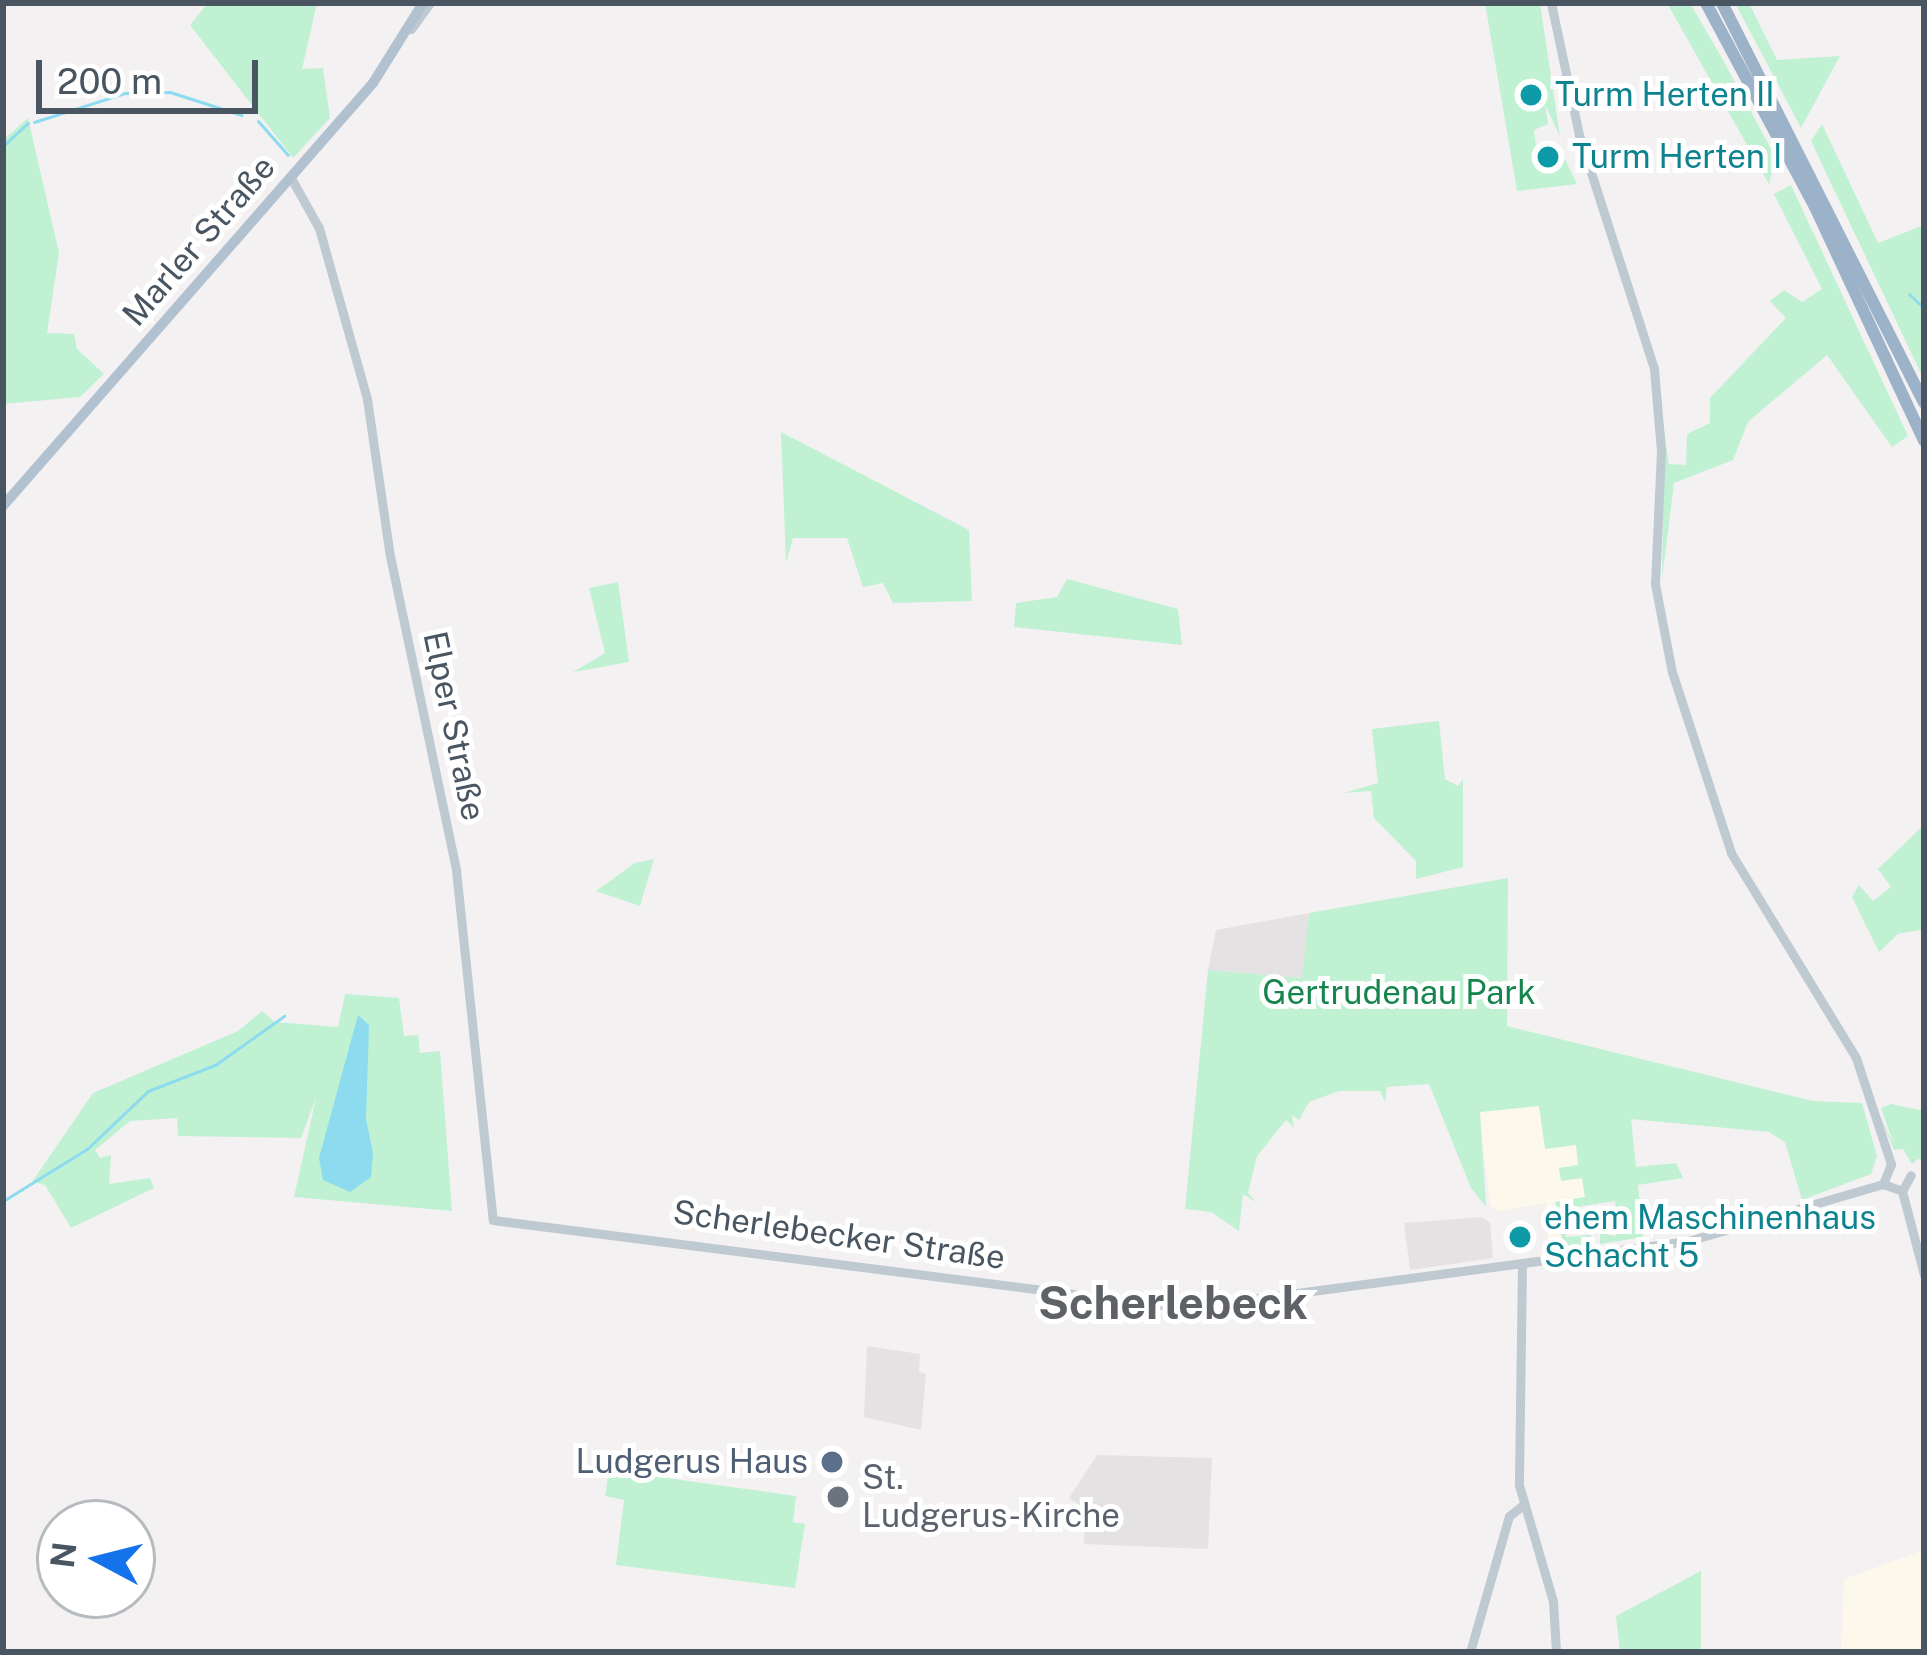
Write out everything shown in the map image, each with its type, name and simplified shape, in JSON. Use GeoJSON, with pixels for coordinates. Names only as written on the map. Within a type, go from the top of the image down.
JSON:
{"type":"FeatureCollection","features":[{"type":"Feature","properties":{"kind":"highway"},"geometry":{"type":"LineString","coordinates":[[1706,3],[1815,207],[1924,440]]}},
{"type":"Feature","properties":{"kind":"highway"},"geometry":{"type":"LineString","coordinates":[[1722,3],[1924,404]]}},
{"type":"Feature","properties":{"kind":"main road","name":"Marler Straße"},"geometry":{"type":"LineString","coordinates":[[3,506],[291,178],[412,29],[427,3]]}},
{"type":"Feature","properties":{"kind":"street"},"geometry":{"type":"LineString","coordinates":[[1551,3],[1579,135],[1654,369],[1661,451],[1654,570],[1672,672],[1723,833],[1845,1034],[1891,1164],[1883,1184],[1902,1191]]}},
{"type":"Feature","properties":{"kind":"street","name":"Elper Straße"},"geometry":{"type":"LineString","coordinates":[[291,178],[325,249],[367,399],[390,556],[456,869],[493,1220]]}},
{"type":"Feature","properties":{"kind":"street"},"geometry":{"type":"LineString","coordinates":[[1891,1164],[1911,1175],[1924,1172]]}},
{"type":"Feature","properties":{"kind":"street"},"geometry":{"type":"LineString","coordinates":[[1911,1175],[1902,1191],[1924,1275]]}},
{"type":"Feature","properties":{"kind":"street","name":"Scherlebecker Straße"},"geometry":{"type":"LineString","coordinates":[[493,1220],[1169,1307],[1724,1234],[1883,1184]]}},
{"type":"Feature","properties":{"kind":"street"},"geometry":{"type":"LineString","coordinates":[[1522,1264],[1522,1506],[1553,1601],[1556,1652]]}},
{"type":"Feature","properties":{"kind":"street"},"geometry":{"type":"LineString","coordinates":[[1470,1652],[1509,1516],[1522,1506]]}},
{"type":"Feature","properties":{"kind":"shaded area"},"geometry":{"type":"Polygon","coordinates":[[[1309,913],[1303,978],[1208,970],[1216,930],[1309,913]]]}},
{"type":"Feature","properties":{"kind":"shaded area"},"geometry":{"type":"Polygon","coordinates":[[[1540,1106],[1576,1145],[1579,1165],[1562,1180],[1583,1178],[1585,1198],[1555,1203],[1566,1250],[1549,1252],[1546,1203],[1501,1211],[1490,1206],[1479,1112],[1540,1106]]]}},
{"type":"Feature","properties":{"kind":"shaded area"},"geometry":{"type":"Polygon","coordinates":[[[1482,1217],[1490,1223],[1493,1258],[1410,1270],[1404,1223],[1482,1217]]]}},
{"type":"Feature","properties":{"kind":"shaded area"},"geometry":{"type":"Polygon","coordinates":[[[867,1346],[920,1354],[919,1372],[926,1374],[921,1430],[864,1417],[867,1346]]]}},
{"type":"Feature","properties":{"kind":"shaded area"},"geometry":{"type":"Polygon","coordinates":[[[1097,1455],[1212,1458],[1208,1549],[1084,1544],[1085,1523],[1075,1516],[1080,1505],[1069,1498],[1097,1455]]]}},
{"type":"Feature","properties":{"kind":"shaded area"},"geometry":{"type":"Polygon","coordinates":[[[1924,1550],[1924,1652],[1841,1652],[1844,1579],[1924,1550]]]}},
{"type":"Feature","properties":{"kind":"green space"},"geometry":{"type":"Polygon","coordinates":[[[208,3],[317,3],[302,69],[323,68],[330,118],[293,158],[190,25],[208,3]]]}},
{"type":"Feature","properties":{"kind":"green space"},"geometry":{"type":"Polygon","coordinates":[[[1485,3],[1540,3],[1560,137],[1545,104],[1548,124],[1534,130],[1536,147],[1558,145],[1577,184],[1517,191],[1485,3]]]}},
{"type":"Feature","properties":{"kind":"green space"},"geometry":{"type":"Polygon","coordinates":[[[1667,3],[1690,3],[1723,60],[1776,158],[1769,184],[1667,3]]]}},
{"type":"Feature","properties":{"kind":"green space"},"geometry":{"type":"Polygon","coordinates":[[[1735,3],[1749,3],[1777,60],[1840,56],[1801,128],[1735,3]]]}},
{"type":"Feature","properties":{"kind":"green space"},"geometry":{"type":"Polygon","coordinates":[[[28,118],[59,253],[47,333],[74,334],[77,349],[104,374],[80,397],[3,404],[3,140],[28,118]]]}},
{"type":"Feature","properties":{"kind":"green space"},"geometry":{"type":"Polygon","coordinates":[[[1822,124],[1878,243],[1924,225],[1924,380],[1811,141],[1822,124]]]}},
{"type":"Feature","properties":{"kind":"green space"},"geometry":{"type":"Polygon","coordinates":[[[1791,185],[1908,436],[1892,447],[1827,355],[1748,422],[1733,460],[1674,483],[1662,579],[1664,430],[1669,464],[1686,465],[1687,434],[1710,423],[1710,398],[1786,318],[1770,301],[1784,290],[1802,302],[1822,289],[1774,194],[1791,185]]]}},
{"type":"Feature","properties":{"kind":"green space"},"geometry":{"type":"Polygon","coordinates":[[[781,432],[969,530],[972,601],[893,603],[883,583],[863,587],[847,538],[793,538],[786,563],[781,432]]]}},
{"type":"Feature","properties":{"kind":"green space"},"geometry":{"type":"Polygon","coordinates":[[[1067,579],[1178,609],[1182,645],[1014,627],[1016,603],[1057,597],[1067,579]]]}},
{"type":"Feature","properties":{"kind":"green space"},"geometry":{"type":"Polygon","coordinates":[[[618,582],[629,662],[573,672],[605,653],[589,588],[618,582]]]}},
{"type":"Feature","properties":{"kind":"green space"},"geometry":{"type":"Polygon","coordinates":[[[1439,721],[1445,779],[1458,786],[1463,779],[1463,867],[1416,879],[1416,861],[1374,818],[1371,791],[1344,793],[1378,783],[1372,729],[1439,721]]]}},
{"type":"Feature","properties":{"kind":"green space"},"geometry":{"type":"Polygon","coordinates":[[[1924,825],[1924,929],[1898,934],[1879,952],[1852,897],[1859,885],[1873,901],[1891,887],[1878,869],[1924,825]]]}},
{"type":"Feature","properties":{"kind":"green space"},"geometry":{"type":"Polygon","coordinates":[[[654,859],[640,906],[596,891],[635,863],[654,859]]]}},
{"type":"Feature","properties":{"kind":"green space","name":"Gertrudenau Park"},"geometry":{"type":"Polygon","coordinates":[[[1508,878],[1507,1026],[1813,1101],[1862,1103],[1877,1156],[1871,1174],[1802,1200],[1785,1142],[1769,1132],[1631,1119],[1636,1167],[1676,1163],[1683,1178],[1638,1185],[1643,1237],[1600,1244],[1600,1233],[1615,1236],[1620,1228],[1615,1201],[1569,1208],[1566,1237],[1591,1235],[1593,1246],[1564,1250],[1555,1202],[1585,1197],[1582,1178],[1561,1181],[1559,1168],[1578,1165],[1576,1145],[1545,1149],[1539,1106],[1480,1112],[1486,1207],[1471,1188],[1429,1084],[1387,1087],[1385,1102],[1380,1091],[1339,1091],[1309,1102],[1299,1120],[1292,1115],[1294,1128],[1286,1120],[1257,1156],[1248,1193],[1256,1202],[1243,1194],[1239,1231],[1211,1212],[1185,1209],[1208,970],[1302,978],[1309,913],[1508,878]]]}},
{"type":"Feature","properties":{"kind":"green space"},"geometry":{"type":"Polygon","coordinates":[[[345,994],[399,998],[404,1036],[418,1035],[420,1053],[440,1051],[452,1211],[294,1197],[316,1098],[301,1138],[178,1136],[177,1118],[130,1121],[95,1150],[100,1158],[111,1155],[109,1184],[150,1178],[154,1188],[71,1228],[45,1185],[32,1182],[93,1093],[238,1031],[262,1011],[275,1022],[338,1027],[345,994]]]}},
{"type":"Feature","properties":{"kind":"green space"},"geometry":{"type":"Polygon","coordinates":[[[1891,1104],[1924,1111],[1924,1161],[1908,1154],[1918,1159],[1912,1164],[1903,1149],[1894,1150],[1877,1110],[1894,1145],[1881,1108],[1891,1104]]]}},
{"type":"Feature","properties":{"kind":"green space"},"geometry":{"type":"Polygon","coordinates":[[[609,1470],[796,1496],[793,1522],[805,1524],[795,1588],[616,1565],[624,1500],[605,1496],[609,1470]]]}},
{"type":"Feature","properties":{"kind":"green space"},"geometry":{"type":"Polygon","coordinates":[[[1701,1571],[1701,1652],[1620,1652],[1616,1616],[1701,1571]]]}},
{"type":"Feature","properties":{"kind":"water"},"geometry":{"type":"Polygon","coordinates":[[[358,1015],[369,1025],[366,1119],[373,1153],[371,1177],[350,1192],[323,1180],[319,1158],[358,1015]]]}},
{"type":"Feature","properties":{"kind":"waterway"},"geometry":{"type":"LineString","coordinates":[[34,122],[125,93],[170,92],[241,115]]}},
{"type":"Feature","properties":{"kind":"waterway"},"geometry":{"type":"LineString","coordinates":[[258,121],[288,155]]}},
{"type":"Feature","properties":{"kind":"waterway"},"geometry":{"type":"LineString","coordinates":[[3,146],[28,123]]}},
{"type":"Feature","properties":{"kind":"waterway"},"geometry":{"type":"LineString","coordinates":[[1909,294],[1924,308]]}},
{"type":"Feature","properties":{"kind":"waterway"},"geometry":{"type":"LineString","coordinates":[[3,1201],[87,1149],[148,1091],[215,1065],[284,1016]]}},
{"type":"Feature","properties":{"kind":"place","name":"Turm Herten II"},"geometry":{"type":"Point","coordinates":[1531,95]}},
{"type":"Feature","properties":{"kind":"place","name":"Turm Herten I"},"geometry":{"type":"Point","coordinates":[1548,157]}},
{"type":"Feature","properties":{"kind":"place","name":"ehem Maschinenhaus Schacht 5"},"geometry":{"type":"Point","coordinates":[1520,1237]}},
{"type":"Feature","properties":{"kind":"place","name":"Ludgerus Haus"},"geometry":{"type":"Point","coordinates":[832,1462]}},
{"type":"Feature","properties":{"kind":"place","name":"St. Ludgerus-Kirche"},"geometry":{"type":"Point","coordinates":[838,1497]}},
{"type":"Feature","properties":{"kind":"district","name":"Scherlebeck"},"geometry":{"type":"Point","coordinates":[1173,1303]}}]}
